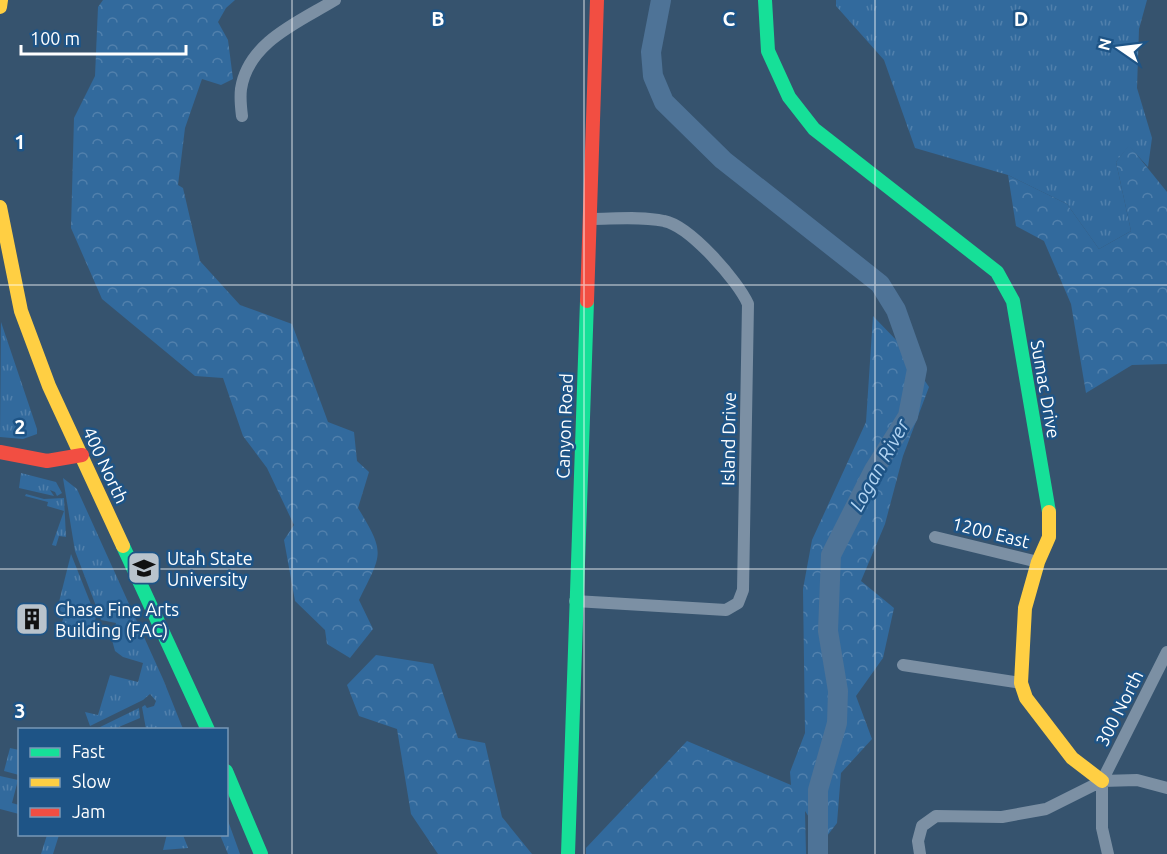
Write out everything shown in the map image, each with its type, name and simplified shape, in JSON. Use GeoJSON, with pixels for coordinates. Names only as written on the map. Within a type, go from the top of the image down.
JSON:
{"type":"FeatureCollection","features":[{"type":"Feature","properties":{"kind":"street"},"geometry":{"type":"LineString","coordinates":[[0,7],[1,0]]}},
{"type":"Feature","properties":{"kind":"street"},"geometry":{"type":"LineString","coordinates":[[242,116],[241,89],[248,64],[265,43],[335,0]]}},
{"type":"Feature","properties":{"kind":"street","name":"Canyon Road"},"geometry":{"type":"LineString","coordinates":[[568,854],[597,0]]}},
{"type":"Feature","properties":{"kind":"street","name":"Sumac Drive"},"geometry":{"type":"LineString","coordinates":[[765,0],[768,51],[789,97],[814,129],[997,272],[1013,301],[1050,515],[1049,537],[1038,562],[1025,608],[1021,682],[1026,698],[1072,758],[1102,781]]}},
{"type":"Feature","properties":{"kind":"street","name":"400 North"},"geometry":{"type":"LineString","coordinates":[[0,207],[21,311],[49,386],[208,728]]}},
{"type":"Feature","properties":{"kind":"street","name":"Island Drive"},"geometry":{"type":"LineString","coordinates":[[575,601],[726,610],[738,603],[743,591],[748,304],[741,289],[683,228],[665,221],[590,219]]}},
{"type":"Feature","properties":{"kind":"street"},"geometry":{"type":"LineString","coordinates":[[0,452],[46,461],[81,454]]}},
{"type":"Feature","properties":{"kind":"street","name":"1200 East"},"geometry":{"type":"LineString","coordinates":[[935,537],[1038,562]]}},
{"type":"Feature","properties":{"kind":"street","name":"300 North"},"geometry":{"type":"LineString","coordinates":[[1102,781],[1167,652]]}},
{"type":"Feature","properties":{"kind":"street"},"geometry":{"type":"LineString","coordinates":[[903,665],[1021,682]]}},
{"type":"Feature","properties":{"kind":"street"},"geometry":{"type":"LineString","coordinates":[[228,776],[261,854]]}},
{"type":"Feature","properties":{"kind":"street"},"geometry":{"type":"LineString","coordinates":[[920,854],[918,842],[922,826],[936,816],[1002,817],[1046,809],[1102,781],[1137,780],[1167,788]]}},
{"type":"Feature","properties":{"kind":"street"},"geometry":{"type":"LineString","coordinates":[[1102,781],[1102,828],[1108,854]]}},
{"type":"Feature","properties":{"kind":"green space"},"geometry":{"type":"Polygon","coordinates":[[[103,0],[235,0],[226,8],[218,22],[228,40],[233,79],[221,85],[202,79],[185,128],[178,185],[183,188],[200,261],[240,305],[292,324],[328,422],[354,432],[357,461],[369,472],[358,508],[373,535],[378,554],[359,600],[373,629],[350,658],[327,644],[325,630],[295,601],[284,540],[294,525],[267,468],[243,436],[223,378],[195,376],[102,299],[71,228],[74,118],[95,76],[98,7],[103,0]]]}},
{"type":"Feature","properties":{"kind":"green space"},"geometry":{"type":"Polygon","coordinates":[[[836,0],[1147,0],[1139,29],[1137,88],[1152,138],[1148,167],[1129,146],[1116,162],[1131,231],[1099,249],[1067,204],[1008,175],[915,148],[884,60],[836,6],[836,0]]]}},
{"type":"Feature","properties":{"kind":"green space"},"geometry":{"type":"Polygon","coordinates":[[[1129,145],[1167,192],[1167,364],[1132,365],[1086,393],[1071,304],[1044,241],[1016,226],[1008,175],[1067,204],[1099,249],[1131,231],[1116,162],[1129,145]]]}},
{"type":"Feature","properties":{"kind":"green space"},"geometry":{"type":"Polygon","coordinates":[[[873,316],[900,344],[929,387],[903,456],[885,524],[861,581],[894,608],[883,658],[856,696],[872,739],[841,773],[837,823],[824,840],[805,811],[806,854],[586,854],[586,848],[687,741],[791,785],[790,772],[805,733],[803,589],[812,540],[866,422],[873,316]]]}},
{"type":"Feature","properties":{"kind":"green space"},"geometry":{"type":"Polygon","coordinates":[[[1,322],[37,429],[37,434],[23,439],[0,437],[1,322]]]}},
{"type":"Feature","properties":{"kind":"green space"},"geometry":{"type":"Polygon","coordinates":[[[21,473],[56,482],[62,493],[57,496],[50,490],[54,496],[19,488],[21,473]]]}},
{"type":"Feature","properties":{"kind":"green space"},"geometry":{"type":"Polygon","coordinates":[[[63,478],[77,489],[163,679],[183,728],[146,728],[142,707],[154,706],[156,701],[150,694],[143,700],[90,726],[85,712],[98,715],[110,675],[138,682],[143,663],[123,657],[115,651],[112,640],[116,623],[101,620],[75,551],[63,478]]]}},
{"type":"Feature","properties":{"kind":"green space"},"geometry":{"type":"Polygon","coordinates":[[[26,494],[44,499],[64,498],[66,537],[59,536],[56,546],[52,545],[64,511],[47,506],[48,502],[25,496],[26,494]]]}},
{"type":"Feature","properties":{"kind":"green space"},"geometry":{"type":"Polygon","coordinates":[[[71,554],[96,617],[91,635],[61,626],[65,613],[57,610],[71,554]]]}},
{"type":"Feature","properties":{"kind":"green space"},"geometry":{"type":"Polygon","coordinates":[[[376,655],[433,664],[458,738],[485,743],[502,817],[532,854],[438,854],[411,814],[397,729],[359,716],[347,685],[376,655]]]}},
{"type":"Feature","properties":{"kind":"green space"},"geometry":{"type":"Polygon","coordinates":[[[139,708],[140,718],[116,728],[98,728],[139,708]]]}},
{"type":"Feature","properties":{"kind":"green space"},"geometry":{"type":"Polygon","coordinates":[[[10,748],[18,750],[18,775],[4,771],[10,748]]]}},
{"type":"Feature","properties":{"kind":"green space"},"geometry":{"type":"Polygon","coordinates":[[[0,776],[18,780],[12,803],[18,805],[18,814],[0,809],[0,776]]]}},
{"type":"Feature","properties":{"kind":"green space"},"geometry":{"type":"Polygon","coordinates":[[[228,821],[240,854],[228,854],[220,836],[228,836],[228,821]]]}},
{"type":"Feature","properties":{"kind":"green space"},"geometry":{"type":"Polygon","coordinates":[[[47,836],[59,836],[53,854],[41,854],[47,836]]]}},
{"type":"Feature","properties":{"kind":"green space"},"geometry":{"type":"Polygon","coordinates":[[[166,836],[183,836],[188,848],[163,850],[166,836]]]}},
{"type":"Feature","properties":{"kind":"waterway","name":"Logan River"},"geometry":{"type":"LineString","coordinates":[[661,0],[651,52],[653,76],[664,102],[723,160],[880,284],[896,310],[917,369],[908,416],[874,470],[831,555],[828,631],[838,691],[837,723],[818,790],[818,854]]}},
{"type":"Feature","properties":{"kind":"traffic: fast"},"geometry":{"type":"LineString","coordinates":[[765,0],[768,51],[789,97],[814,129],[997,272],[1013,301],[1049,512]]}},
{"type":"Feature","properties":{"kind":"traffic: fast"},"geometry":{"type":"LineString","coordinates":[[568,854],[587,301]]}},
{"type":"Feature","properties":{"kind":"traffic: fast"},"geometry":{"type":"LineString","coordinates":[[123,546],[207,728]]}},
{"type":"Feature","properties":{"kind":"traffic: fast"},"geometry":{"type":"LineString","coordinates":[[228,776],[261,854]]}},
{"type":"Feature","properties":{"kind":"traffic: slow"},"geometry":{"type":"LineString","coordinates":[[0,7],[1,0]]}},
{"type":"Feature","properties":{"kind":"traffic: slow"},"geometry":{"type":"LineString","coordinates":[[0,207],[21,311],[49,386],[123,546]]}},
{"type":"Feature","properties":{"kind":"traffic: slow"},"geometry":{"type":"LineString","coordinates":[[1049,512],[1049,537],[1038,562],[1025,608],[1021,683],[1026,698],[1072,758],[1102,781]]}},
{"type":"Feature","properties":{"kind":"traffic: jam"},"geometry":{"type":"LineString","coordinates":[[587,301],[597,0]]}},
{"type":"Feature","properties":{"kind":"traffic: jam"},"geometry":{"type":"LineString","coordinates":[[0,452],[47,461],[82,455]]}},
{"type":"Feature","properties":{"kind":"place","name":"Utah State University"},"geometry":{"type":"Point","coordinates":[144,568]}},
{"type":"Feature","properties":{"kind":"place","name":"Chase Fine Arts Building (FAC)"},"geometry":{"type":"Point","coordinates":[32,619]}}]}
